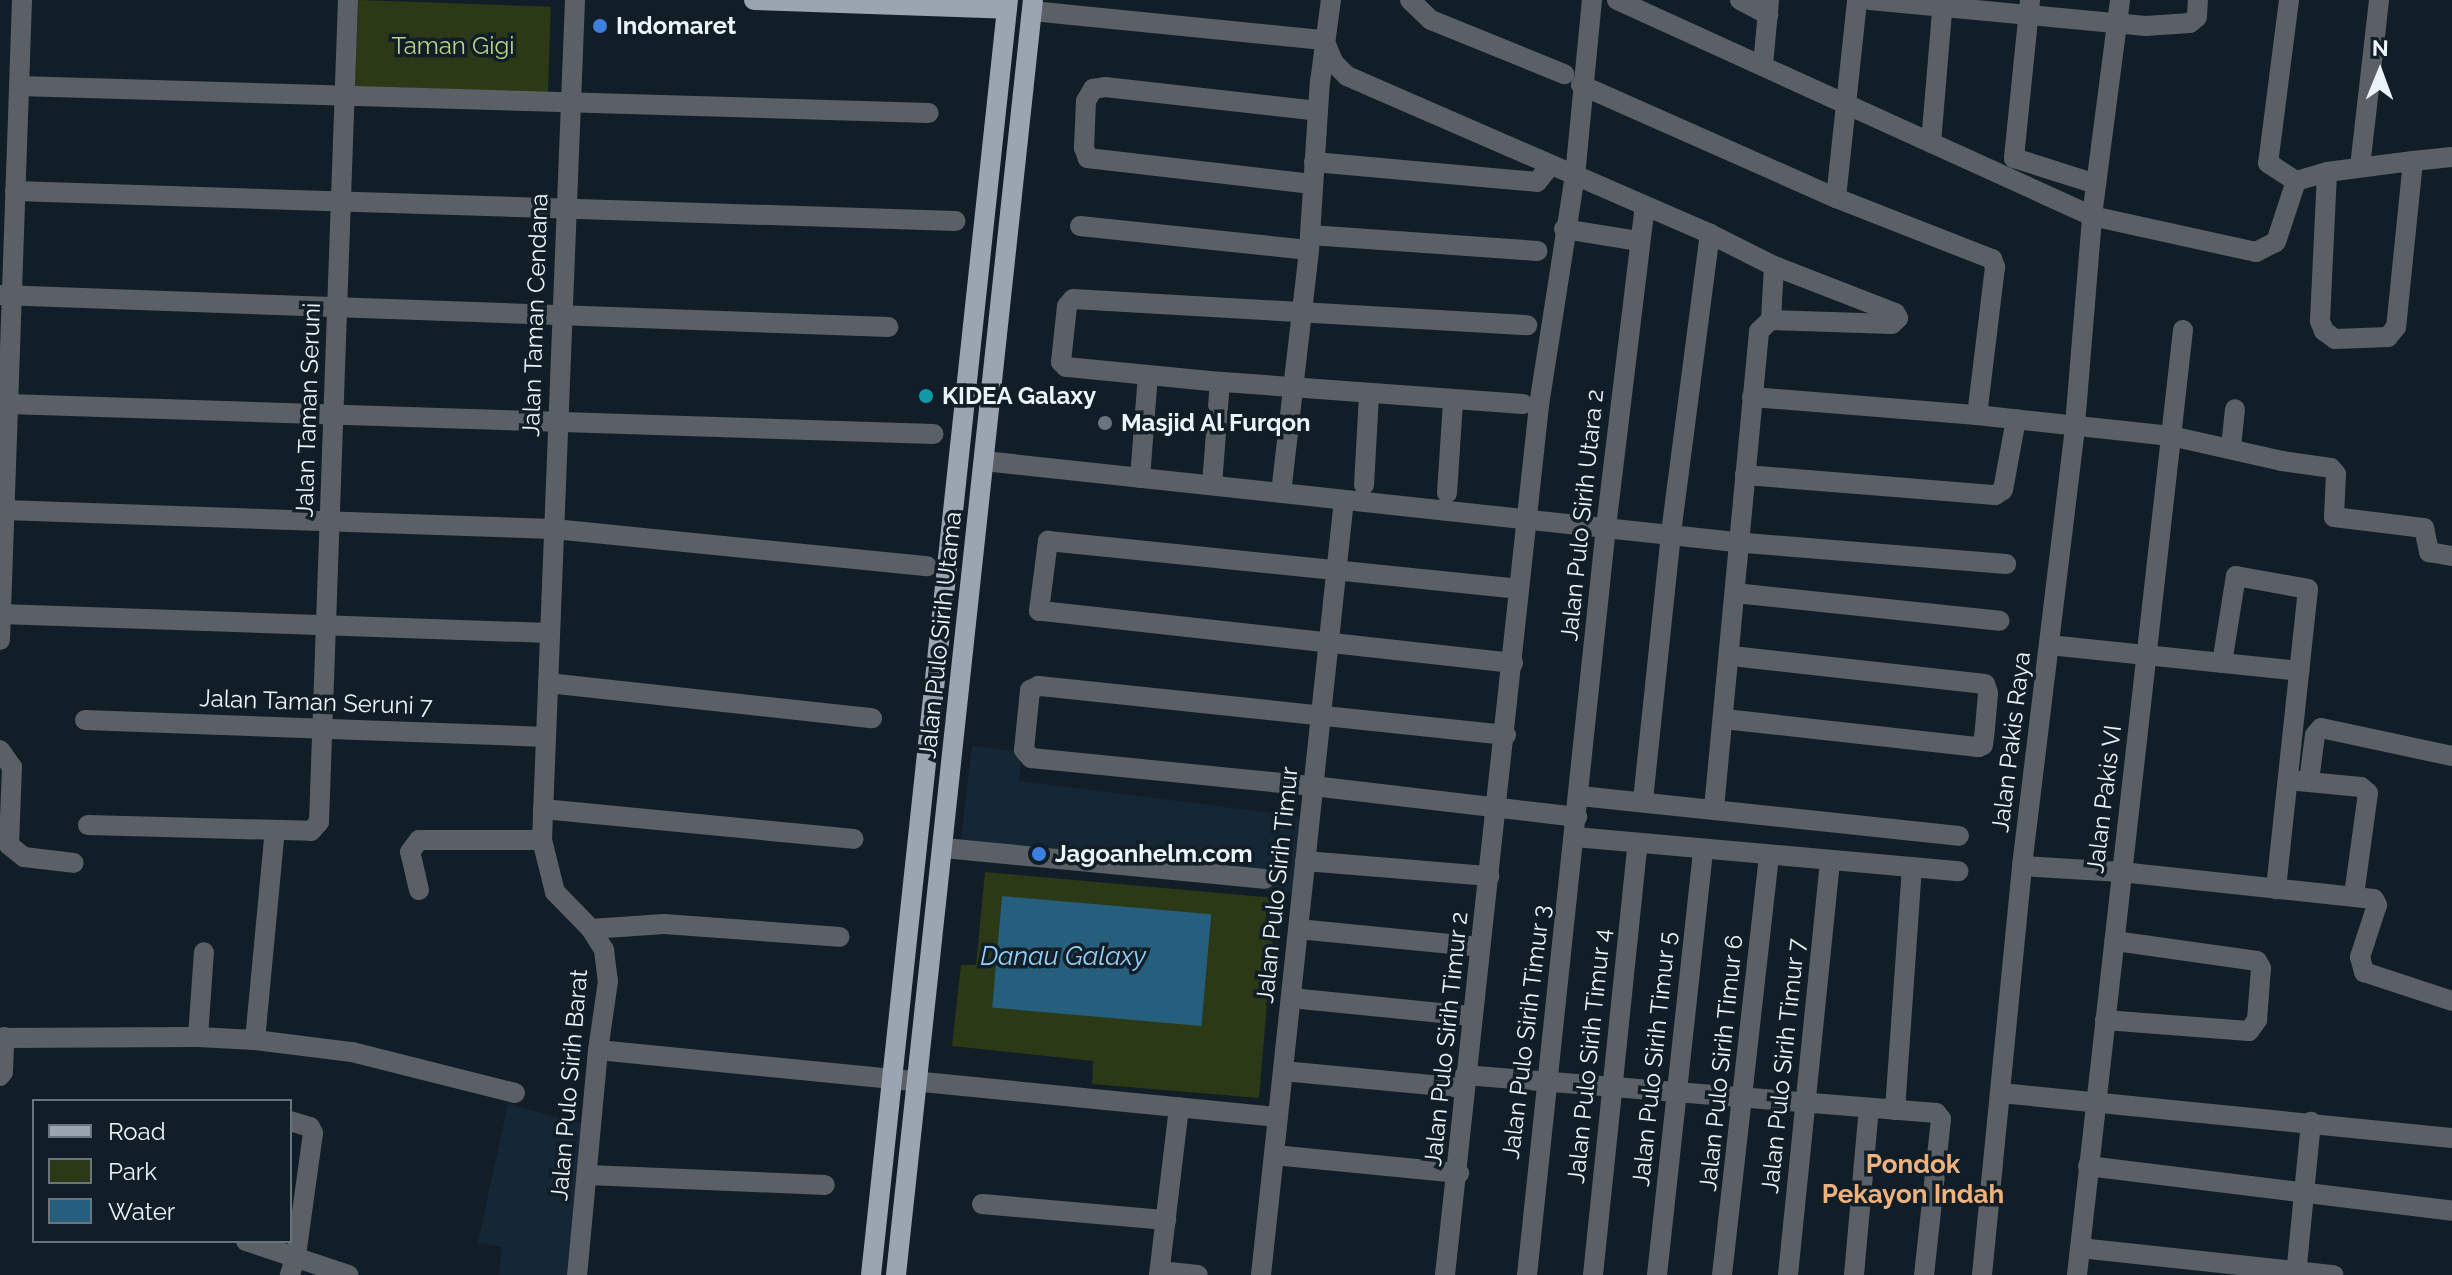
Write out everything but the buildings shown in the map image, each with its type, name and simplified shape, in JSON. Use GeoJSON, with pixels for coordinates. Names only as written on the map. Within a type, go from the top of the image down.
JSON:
{"type":"FeatureCollection","features":[{"type":"Feature","properties":{"kind":"main road"},"geometry":{"type":"LineString","coordinates":[[754,0],[1007,4]]}},
{"type":"Feature","properties":{"kind":"main road","name":"Jalan Pulo Sirih Utama"},"geometry":{"type":"LineString","coordinates":[[871,1275],[1007,4]]}},
{"type":"Feature","properties":{"kind":"main road","name":"Jalan Pulo Sirih Utama"},"geometry":{"type":"LineString","coordinates":[[896,1275],[1033,5]]}},
{"type":"Feature","properties":{"kind":"main road"},"geometry":{"type":"LineString","coordinates":[[999,78],[1024,80]]}},
{"type":"Feature","properties":{"kind":"street"},"geometry":{"type":"LineString","coordinates":[[0,640],[8,404],[6,296],[15,191],[22,0]]}},
{"type":"Feature","properties":{"kind":"street","name":"Jalan Taman Seruni"},"geometry":{"type":"LineString","coordinates":[[275,830],[311,831],[319,822],[348,0]]}},
{"type":"Feature","properties":{"kind":"street","name":"Jalan Taman Cendana"},"geometry":{"type":"LineString","coordinates":[[550,633],[575,0]]}},
{"type":"Feature","properties":{"kind":"street"},"geometry":{"type":"LineString","coordinates":[[1281,493],[1309,242],[1324,40],[1331,0]]}},
{"type":"Feature","properties":{"kind":"street"},"geometry":{"type":"LineString","coordinates":[[1410,0],[1431,20],[1836,198],[1994,262],[1977,415]]}},
{"type":"Feature","properties":{"kind":"street","name":"Jalan Pulo Sirih Timur 2"},"geometry":{"type":"LineString","coordinates":[[1445,1275],[1459,1173],[1464,1081],[1506,735],[1526,519],[1564,229],[1575,176],[1573,80],[1592,0]]}},
{"type":"Feature","properties":{"kind":"street"},"geometry":{"type":"LineString","coordinates":[[1617,0],[2092,216],[2256,252],[2276,242],[2296,181]]}},
{"type":"Feature","properties":{"kind":"street"},"geometry":{"type":"LineString","coordinates":[[1740,0],[1769,7],[1763,65]]}},
{"type":"Feature","properties":{"kind":"street"},"geometry":{"type":"LineString","coordinates":[[1836,198],[1857,0]]}},
{"type":"Feature","properties":{"kind":"street"},"geometry":{"type":"LineString","coordinates":[[1870,0],[2029,8],[2117,25],[2190,23],[2197,17],[2198,0]]}},
{"type":"Feature","properties":{"kind":"street","name":"Jalan Pakis Raya"},"geometry":{"type":"LineString","coordinates":[[1982,1275],[2022,866],[2075,425],[2092,216],[2120,0]]}},
{"type":"Feature","properties":{"kind":"street"},"geometry":{"type":"LineString","coordinates":[[2289,0],[2268,163],[2296,181],[2327,172],[2452,157]]}},
{"type":"Feature","properties":{"kind":"street"},"geometry":{"type":"LineString","coordinates":[[2360,167],[2379,0]]}},
{"type":"Feature","properties":{"kind":"street"},"geometry":{"type":"LineString","coordinates":[[1931,143],[1942,4]]}},
{"type":"Feature","properties":{"kind":"street"},"geometry":{"type":"LineString","coordinates":[[1033,5],[1324,40]]}},
{"type":"Feature","properties":{"kind":"street"},"geometry":{"type":"LineString","coordinates":[[2029,8],[2014,158],[2096,184]]}},
{"type":"Feature","properties":{"kind":"street"},"geometry":{"type":"LineString","coordinates":[[1324,40],[1334,63],[1347,76],[1710,234],[1774,266],[1895,313],[1898,319],[1892,324],[1771,320]]}},
{"type":"Feature","properties":{"kind":"street"},"geometry":{"type":"LineString","coordinates":[[19,86],[929,113]]}},
{"type":"Feature","properties":{"kind":"street"},"geometry":{"type":"LineString","coordinates":[[1312,184],[1088,158],[1084,148],[1086,101],[1093,89],[1105,87],[1318,111]]}},
{"type":"Feature","properties":{"kind":"street"},"geometry":{"type":"LineString","coordinates":[[2327,172],[2320,321],[2324,331],[2335,339],[2391,335],[2399,314],[2413,161]]}},
{"type":"Feature","properties":{"kind":"street"},"geometry":{"type":"LineString","coordinates":[[1314,162],[1537,182],[1550,166]]}},
{"type":"Feature","properties":{"kind":"street"},"geometry":{"type":"LineString","coordinates":[[15,191],[956,221]]}},
{"type":"Feature","properties":{"kind":"street","name":"Jalan Pulo Sirih Utara 2"},"geometry":{"type":"LineString","coordinates":[[1580,796],[1606,527],[1645,206]]}},
{"type":"Feature","properties":{"kind":"street"},"geometry":{"type":"LineString","coordinates":[[1080,226],[1309,242],[1537,251]]}},
{"type":"Feature","properties":{"kind":"street"},"geometry":{"type":"LineString","coordinates":[[1564,229],[1639,241]]}},
{"type":"Feature","properties":{"kind":"street"},"geometry":{"type":"LineString","coordinates":[[1643,800],[1671,533],[1710,234]]}},
{"type":"Feature","properties":{"kind":"street"},"geometry":{"type":"LineString","coordinates":[[1714,808],[1759,331],[1771,320],[1774,266]]}},
{"type":"Feature","properties":{"kind":"street"},"geometry":{"type":"LineString","coordinates":[[6,296],[888,327]]}},
{"type":"Feature","properties":{"kind":"street"},"geometry":{"type":"LineString","coordinates":[[1523,404],[1453,402],[1220,382],[1066,367],[1061,362],[1067,306],[1073,299],[1527,325]]}},
{"type":"Feature","properties":{"kind":"street","name":"Jalan Pakis VI"},"geometry":{"type":"LineString","coordinates":[[2077,1275],[2183,330]]}},
{"type":"Feature","properties":{"kind":"street"},"geometry":{"type":"LineString","coordinates":[[1140,478],[1148,375]]}},
{"type":"Feature","properties":{"kind":"street"},"geometry":{"type":"LineString","coordinates":[[1212,485],[1220,382]]}},
{"type":"Feature","properties":{"kind":"street"},"geometry":{"type":"LineString","coordinates":[[1364,485],[1369,395]]}},
{"type":"Feature","properties":{"kind":"street"},"geometry":{"type":"LineString","coordinates":[[1752,397],[1977,415],[2171,436],[2231,447],[2282,461],[2333,468],[2336,474],[2334,517],[2422,528],[2426,531],[2429,552],[2452,556]]}},
{"type":"Feature","properties":{"kind":"street"},"geometry":{"type":"LineString","coordinates":[[1447,493],[1453,402]]}},
{"type":"Feature","properties":{"kind":"street"},"geometry":{"type":"LineString","coordinates":[[8,404],[934,434]]}},
{"type":"Feature","properties":{"kind":"street"},"geometry":{"type":"LineString","coordinates":[[2231,447],[2235,409]]}},
{"type":"Feature","properties":{"kind":"street"},"geometry":{"type":"LineString","coordinates":[[1745,475],[1995,495],[2003,490],[2016,419]]}},
{"type":"Feature","properties":{"kind":"street"},"geometry":{"type":"LineString","coordinates":[[984,461],[1739,542],[2006,564]]}},
{"type":"Feature","properties":{"kind":"street","name":"Jalan Pulo Sirih Timur"},"geometry":{"type":"LineString","coordinates":[[1261,1275],[1344,500]]}},
{"type":"Feature","properties":{"kind":"street"},"geometry":{"type":"LineString","coordinates":[[4,510],[554,529],[927,566]]}},
{"type":"Feature","properties":{"kind":"street"},"geometry":{"type":"LineString","coordinates":[[1513,663],[1039,611],[1048,541],[1518,589]]}},
{"type":"Feature","properties":{"kind":"street"},"geometry":{"type":"LineString","coordinates":[[2222,663],[2235,578],[2242,575],[2308,589],[2276,889]]}},
{"type":"Feature","properties":{"kind":"street"},"geometry":{"type":"LineString","coordinates":[[1735,593],[2000,621]]}},
{"type":"Feature","properties":{"kind":"street"},"geometry":{"type":"LineString","coordinates":[[0,614],[550,633]]}},
{"type":"Feature","properties":{"kind":"street","name":"Jalan Pulo Sirih Barat"},"geometry":{"type":"LineString","coordinates":[[550,633],[542,840],[556,895],[591,929],[604,950],[608,981],[598,1050],[577,1275]]}},
{"type":"Feature","properties":{"kind":"street"},"geometry":{"type":"LineString","coordinates":[[2049,645],[2300,671]]}},
{"type":"Feature","properties":{"kind":"street"},"geometry":{"type":"LineString","coordinates":[[1724,719],[1980,747],[1985,728],[1988,693],[1985,684],[1730,656]]}},
{"type":"Feature","properties":{"kind":"street"},"geometry":{"type":"LineString","coordinates":[[548,683],[872,718]]}},
{"type":"Feature","properties":{"kind":"street"},"geometry":{"type":"LineString","coordinates":[[1506,735],[1039,686],[1030,690],[1024,750],[1031,758],[1497,807],[1638,843],[1958,871]]}},
{"type":"Feature","properties":{"kind":"street","name":"Jalan Taman Seruni 7"},"geometry":{"type":"LineString","coordinates":[[85,720],[546,737]]}},
{"type":"Feature","properties":{"kind":"street"},"geometry":{"type":"LineString","coordinates":[[2309,781],[2315,735],[2324,728],[2452,756]]}},
{"type":"Feature","properties":{"kind":"street"},"geometry":{"type":"LineString","coordinates":[[0,750],[12,767],[9,845],[24,857],[74,863]]}},
{"type":"Feature","properties":{"kind":"street"},"geometry":{"type":"LineString","coordinates":[[2286,780],[2362,787],[2368,793],[2354,895]]}},
{"type":"Feature","properties":{"kind":"street"},"geometry":{"type":"LineString","coordinates":[[1580,796],[1643,800],[1959,836]]}},
{"type":"Feature","properties":{"kind":"street","name":"Jalan Pulo Sirih Timur 3"},"geometry":{"type":"LineString","coordinates":[[1527,1275],[1580,796]]}},
{"type":"Feature","properties":{"kind":"street"},"geometry":{"type":"LineString","coordinates":[[543,809],[854,839]]}},
{"type":"Feature","properties":{"kind":"street"},"geometry":{"type":"LineString","coordinates":[[88,825],[275,830],[255,1040]]}},
{"type":"Feature","properties":{"kind":"street"},"geometry":{"type":"LineString","coordinates":[[419,890],[410,852],[419,840],[542,840]]}},
{"type":"Feature","properties":{"kind":"street","name":"Jalan Pulo Sirih Timur 4"},"geometry":{"type":"LineString","coordinates":[[1593,1275],[1638,843]]}},
{"type":"Feature","properties":{"kind":"street"},"geometry":{"type":"LineString","coordinates":[[944,848],[1265,879]]}},
{"type":"Feature","properties":{"kind":"street","name":"Jalan Pulo Sirih Timur 5"},"geometry":{"type":"LineString","coordinates":[[1657,1275],[1703,849]]}},
{"type":"Feature","properties":{"kind":"street","name":"Jalan Pulo Sirih Timur 6"},"geometry":{"type":"LineString","coordinates":[[1722,1275],[1745,1099],[1769,856]]}},
{"type":"Feature","properties":{"kind":"street"},"geometry":{"type":"LineString","coordinates":[[1305,861],[1489,876]]}},
{"type":"Feature","properties":{"kind":"street","name":"Jalan Pulo Sirih Timur 7"},"geometry":{"type":"LineString","coordinates":[[1788,1275],[1830,862]]}},
{"type":"Feature","properties":{"kind":"street"},"geometry":{"type":"LineString","coordinates":[[2022,866],[2121,872],[2354,895],[2377,903],[2360,957],[2364,972],[2452,1001]]}},
{"type":"Feature","properties":{"kind":"street"},"geometry":{"type":"LineString","coordinates":[[1895,1110],[1912,869]]}},
{"type":"Feature","properties":{"kind":"street"},"geometry":{"type":"LineString","coordinates":[[591,929],[664,924],[840,937]]}},
{"type":"Feature","properties":{"kind":"street"},"geometry":{"type":"LineString","coordinates":[[1298,929],[1480,947]]}},
{"type":"Feature","properties":{"kind":"street"},"geometry":{"type":"LineString","coordinates":[[2105,1020],[2247,1031],[2257,1020],[2261,968],[2257,961],[2114,941]]}},
{"type":"Feature","properties":{"kind":"street"},"geometry":{"type":"LineString","coordinates":[[198,1037],[204,952]]}},
{"type":"Feature","properties":{"kind":"street"},"geometry":{"type":"LineString","coordinates":[[1291,998],[1472,1016]]}},
{"type":"Feature","properties":{"kind":"street"},"geometry":{"type":"LineString","coordinates":[[0,1076],[3,1072],[2,1038],[198,1037],[255,1040],[352,1052],[515,1093]]}},
{"type":"Feature","properties":{"kind":"street"},"geometry":{"type":"LineString","coordinates":[[598,1050],[1278,1117]]}},
{"type":"Feature","properties":{"kind":"street"},"geometry":{"type":"LineString","coordinates":[[1283,1071],[1464,1081],[1547,1081],[1933,1112],[1941,1119],[1924,1275]]}},
{"type":"Feature","properties":{"kind":"street"},"geometry":{"type":"LineString","coordinates":[[2001,1093],[2452,1138]]}},
{"type":"Feature","properties":{"kind":"street"},"geometry":{"type":"LineString","coordinates":[[1179,1107],[1160,1273],[1198,1275]]}},
{"type":"Feature","properties":{"kind":"street"},"geometry":{"type":"LineString","coordinates":[[1854,1275],[1869,1108]]}},
{"type":"Feature","properties":{"kind":"street"},"geometry":{"type":"LineString","coordinates":[[292,1122],[310,1127],[313,1133],[293,1265]]}},
{"type":"Feature","properties":{"kind":"street"},"geometry":{"type":"LineString","coordinates":[[2296,1273],[2311,1122]]}},
{"type":"Feature","properties":{"kind":"street"},"geometry":{"type":"LineString","coordinates":[[1274,1155],[1459,1173]]}},
{"type":"Feature","properties":{"kind":"street"},"geometry":{"type":"LineString","coordinates":[[2088,1166],[2452,1211]]}},
{"type":"Feature","properties":{"kind":"street"},"geometry":{"type":"LineString","coordinates":[[588,1175],[825,1185]]}},
{"type":"Feature","properties":{"kind":"street"},"geometry":{"type":"LineString","coordinates":[[982,1204],[1166,1220]]}},
{"type":"Feature","properties":{"kind":"street"},"geometry":{"type":"LineString","coordinates":[[250,1243],[293,1265],[348,1275]]}},
{"type":"Feature","properties":{"kind":"street"},"geometry":{"type":"LineString","coordinates":[[2080,1248],[2334,1275]]}},
{"type":"Feature","properties":{"kind":"shaded area"},"geometry":{"type":"Polygon","coordinates":[[[972,746],[1022,752],[1019,781],[1304,817],[1296,893],[959,856],[972,746]]]}},
{"type":"Feature","properties":{"kind":"shaded area"},"geometry":{"type":"Polygon","coordinates":[[[508,1104],[589,1126],[570,1275],[499,1275],[502,1247],[478,1242],[508,1104]]]}},
{"type":"Feature","properties":{"kind":"green space","name":"Taman Gigi"},"geometry":{"type":"Polygon","coordinates":[[[358,0],[551,7],[548,93],[355,86],[358,0]]]}},
{"type":"Feature","properties":{"kind":"green space"},"geometry":{"type":"Polygon","coordinates":[[[985,872],[1276,898],[1259,1098],[1092,1084],[1093,1061],[952,1046],[961,965],[976,965],[985,872]]]}},
{"type":"Feature","properties":{"kind":"water","name":"Danau Galaxy"},"geometry":{"type":"Polygon","coordinates":[[[1002,896],[1211,914],[1201,1026],[992,1008],[1002,896]]]}},
{"type":"Feature","properties":{"kind":"place","name":"Indomaret"},"geometry":{"type":"Point","coordinates":[600,26]}},
{"type":"Feature","properties":{"kind":"place","name":"KIDEA Galaxy"},"geometry":{"type":"Point","coordinates":[926,396]}},
{"type":"Feature","properties":{"kind":"place","name":"Masjid Al Furqon"},"geometry":{"type":"Point","coordinates":[1105,423]}},
{"type":"Feature","properties":{"kind":"place","name":"Jagoanhelm.com"},"geometry":{"type":"Point","coordinates":[1039,854]}},
{"type":"Feature","properties":{"kind":"district","name":"Pondok Pekayon Indah"},"geometry":{"type":"Point","coordinates":[1913,1180]}}]}
